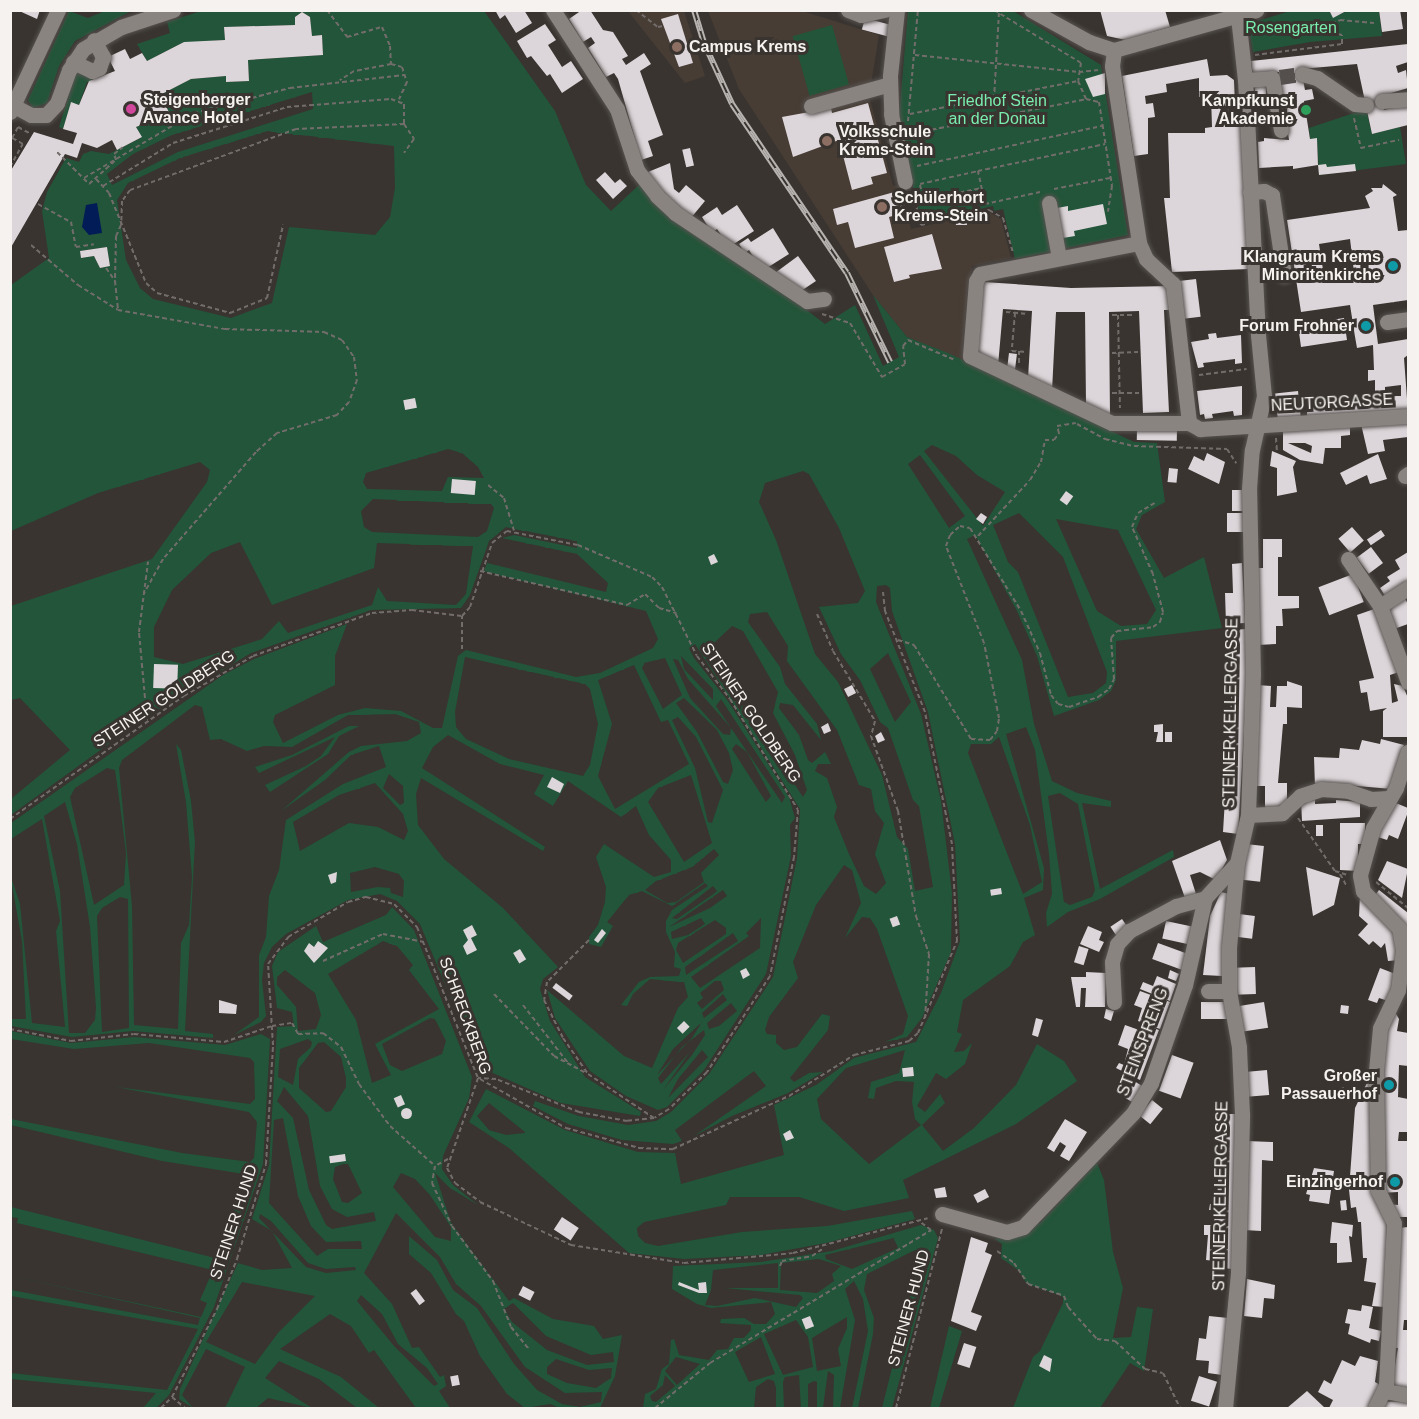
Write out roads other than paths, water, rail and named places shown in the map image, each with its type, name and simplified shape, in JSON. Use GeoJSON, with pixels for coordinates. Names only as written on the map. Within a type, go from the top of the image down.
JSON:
{"type":"FeatureCollection","features":[{"type":"Feature","properties":{"kind":"street"},"geometry":{"type":"LineString","coordinates":[[58,10],[12,109],[39,117],[53,110],[73,62],[94,40],[133,22],[173,10]]}},
{"type":"Feature","properties":{"kind":"street"},"geometry":{"type":"LineString","coordinates":[[553,10],[617,109],[637,170],[657,196],[675,213],[807,301],[824,299]]}},
{"type":"Feature","properties":{"kind":"street"},"geometry":{"type":"LineString","coordinates":[[848,10],[861,15],[884,10]]}},
{"type":"Feature","properties":{"kind":"street"},"geometry":{"type":"LineString","coordinates":[[897,10],[890,84],[891,114],[915,179]]}},
{"type":"Feature","properties":{"kind":"street"},"geometry":{"type":"LineString","coordinates":[[1031,10],[1089,42],[1114,50],[1238,17],[1256,10]]}},
{"type":"Feature","properties":{"kind":"street","name":"STEINER KELLERGASSE"},"geometry":{"type":"LineString","coordinates":[[1225,1408],[1238,1272],[1242,1125],[1239,1047],[1229,991],[1237,863],[1248,815],[1252,675],[1250,489],[1264,396],[1245,80],[1238,17]]}},
{"type":"Feature","properties":{"kind":"street"},"geometry":{"type":"LineString","coordinates":[[73,62],[92,71],[99,68],[103,57],[94,40]]}},
{"type":"Feature","properties":{"kind":"street"},"geometry":{"type":"LineString","coordinates":[[1114,50],[1112,66],[1139,243],[1146,259],[1173,284],[1189,423]]}},
{"type":"Feature","properties":{"kind":"street"},"geometry":{"type":"LineString","coordinates":[[1302,74],[1317,78],[1355,104],[1359,110]]}},
{"type":"Feature","properties":{"kind":"street"},"geometry":{"type":"LineString","coordinates":[[1245,80],[1276,77],[1281,130]]}},
{"type":"Feature","properties":{"kind":"street"},"geometry":{"type":"LineString","coordinates":[[811,105],[890,84]]}},
{"type":"Feature","properties":{"kind":"street"},"geometry":{"type":"LineString","coordinates":[[1382,101],[1408,99]]}},
{"type":"Feature","properties":{"kind":"street"},"geometry":{"type":"LineString","coordinates":[[1250,192],[1264,191],[1272,195],[1284,275]]}},
{"type":"Feature","properties":{"kind":"street"},"geometry":{"type":"LineString","coordinates":[[1048,195],[1059,258],[1139,243]]}},
{"type":"Feature","properties":{"kind":"street","name":"NEUTORGASSE"},"geometry":{"type":"LineString","coordinates":[[1059,258],[980,274],[976,281],[970,356],[1103,419],[1120,423],[1189,423],[1200,429],[1408,416]]}},
{"type":"Feature","properties":{"kind":"street"},"geometry":{"type":"LineString","coordinates":[[1387,322],[1408,319]]}},
{"type":"Feature","properties":{"kind":"street"},"geometry":{"type":"LineString","coordinates":[[1348,559],[1380,606],[1408,682]]}},
{"type":"Feature","properties":{"kind":"street"},"geometry":{"type":"LineString","coordinates":[[1380,606],[1408,588]]}},
{"type":"Feature","properties":{"kind":"street"},"geometry":{"type":"LineString","coordinates":[[1375,1408],[1385,1391],[1396,1223],[1378,1190],[1376,1071],[1380,1028],[1402,976],[1402,937],[1394,920],[1363,891],[1360,875],[1373,828],[1388,798],[1396,788],[1408,752]]}},
{"type":"Feature","properties":{"kind":"street"},"geometry":{"type":"LineString","coordinates":[[1248,815],[1289,810],[1300,796],[1321,789],[1388,798]]}},
{"type":"Feature","properties":{"kind":"street"},"geometry":{"type":"LineString","coordinates":[[1361,796],[1373,828]]}},
{"type":"Feature","properties":{"kind":"street","name":"STEINSPRENG"},"geometry":{"type":"LineString","coordinates":[[942,1214],[1007,1232],[1023,1227],[1140,1106],[1185,985],[1205,898],[1237,863]]}},
{"type":"Feature","properties":{"kind":"street"},"geometry":{"type":"LineString","coordinates":[[1114,1002],[1112,962],[1123,938],[1176,906],[1205,898]]}},
{"type":"Feature","properties":{"kind":"street"},"geometry":{"type":"LineString","coordinates":[[1208,991],[1229,991]]}},
{"type":"Feature","properties":{"kind":"street"},"geometry":{"type":"LineString","coordinates":[[1385,1391],[1408,1395]]}},
{"type":"Feature","properties":{"kind":"water"},"geometry":{"type":"Polygon","coordinates":[[[97,203],[102,233],[89,235],[82,227],[86,205],[97,203]]]}},
{"type":"Feature","properties":{"kind":"tunnel"},"geometry":{"type":"LineString","coordinates":[[1280,77],[1302,74]]}},
{"type":"Feature","properties":{"kind":"railway"},"geometry":{"type":"LineString","coordinates":[[694,10],[704,43],[732,104],[847,273],[890,362]]}},
{"type":"Feature","properties":{"kind":"place","name":"Campus Krems"},"geometry":{"type":"Point","coordinates":[677,47]}},
{"type":"Feature","properties":{"kind":"place","name":"Steigenberger Avance Hotel"},"geometry":{"type":"Point","coordinates":[131,109]}},
{"type":"Feature","properties":{"kind":"place","name":"Kampfkunst Akademie"},"geometry":{"type":"Point","coordinates":[1306,110]}},
{"type":"Feature","properties":{"kind":"place","name":"Volksschule Krems-Stein"},"geometry":{"type":"Point","coordinates":[827,141]}},
{"type":"Feature","properties":{"kind":"place","name":"Schülerhort Krems-Stein"},"geometry":{"type":"Point","coordinates":[882,207]}},
{"type":"Feature","properties":{"kind":"place","name":"Klangraum Krems Minoritenkirche"},"geometry":{"type":"Point","coordinates":[1393,266]}},
{"type":"Feature","properties":{"kind":"place","name":"Forum Frohner"},"geometry":{"type":"Point","coordinates":[1366,326]}},
{"type":"Feature","properties":{"kind":"place","name":"Großer Passauerhof"},"geometry":{"type":"Point","coordinates":[1389,1085]}},
{"type":"Feature","properties":{"kind":"place","name":"Einzingerhof"},"geometry":{"type":"Point","coordinates":[1395,1182]}},
{"type":"Feature","properties":{"kind":"park label","name":"Rosengarten"},"geometry":{"type":"Point","coordinates":[1291,28]}},
{"type":"Feature","properties":{"kind":"park label","name":"Friedhof Stein an der Donau"},"geometry":{"type":"Point","coordinates":[997,110]}}]}
